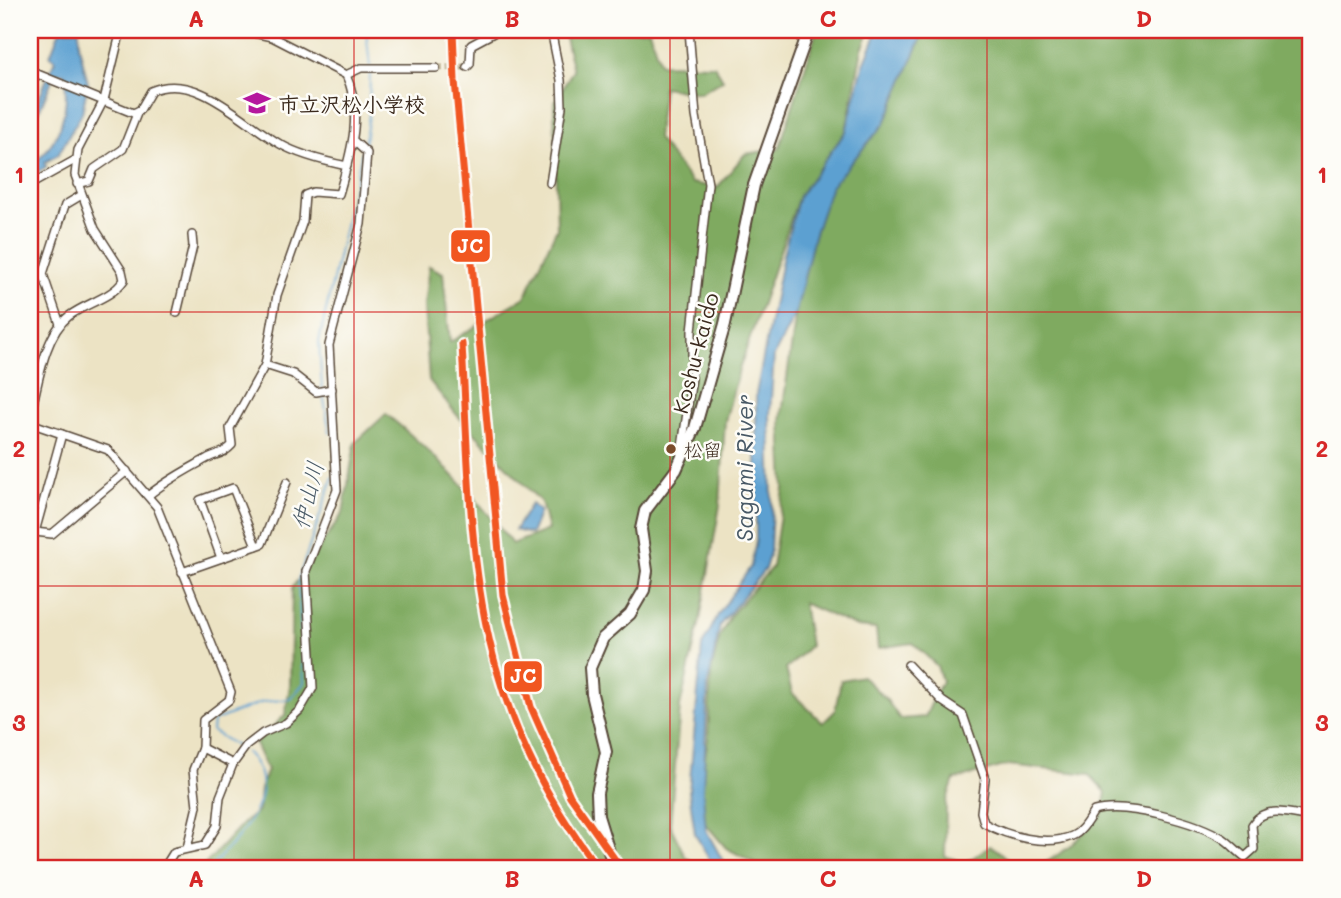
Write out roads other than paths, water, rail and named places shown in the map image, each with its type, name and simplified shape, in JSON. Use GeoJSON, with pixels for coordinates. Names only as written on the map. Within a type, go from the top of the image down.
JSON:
{"type":"FeatureCollection","features":[{"type":"Feature","properties":{"kind":"highway","name":"Koshu-kaido"},"geometry":{"type":"LineString","coordinates":[[614,868],[598,816],[597,793],[606,752],[592,694],[590,668],[603,638],[630,614],[641,599],[647,570],[641,529],[645,511],[683,458],[718,353],[754,185],[809,30]]}},
{"type":"Feature","properties":{"kind":"street"},"geometry":{"type":"LineString","coordinates":[[30,416],[50,346],[60,324],[70,315],[117,288],[124,280],[80,196],[75,160],[99,99],[121,30]]}},
{"type":"Feature","properties":{"kind":"street"},"geometry":{"type":"LineString","coordinates":[[149,495],[164,482],[214,455],[225,453],[232,445],[230,428],[265,365],[277,295],[303,221],[305,195],[313,192],[339,194],[355,142],[352,90],[346,75],[272,37],[240,30]]}},
{"type":"Feature","properties":{"kind":"street"},"geometry":{"type":"LineString","coordinates":[[467,67],[470,64],[471,45],[499,30]]}},
{"type":"Feature","properties":{"kind":"street"},"geometry":{"type":"LineString","coordinates":[[550,183],[562,107],[561,80],[551,30]]}},
{"type":"Feature","properties":{"kind":"street"},"geometry":{"type":"LineString","coordinates":[[683,458],[679,452],[687,426],[692,378],[692,331],[708,184],[696,117],[689,30]]}},
{"type":"Feature","properties":{"kind":"street"},"geometry":{"type":"LineString","coordinates":[[346,75],[366,68],[436,68]]}},
{"type":"Feature","properties":{"kind":"street"},"geometry":{"type":"LineString","coordinates":[[31,71],[132,113],[138,111]]}},
{"type":"Feature","properties":{"kind":"street"},"geometry":{"type":"LineString","coordinates":[[77,184],[89,181],[94,169],[123,149],[138,111],[151,91],[174,85],[227,106],[281,145],[347,166]]}},
{"type":"Feature","properties":{"kind":"street"},"geometry":{"type":"LineString","coordinates":[[164,868],[174,852],[205,845],[217,825],[220,797],[233,764],[246,746],[263,733],[286,723],[300,709],[313,688],[305,585],[310,556],[337,490],[328,353],[330,329],[361,224],[367,153],[355,142]]}},
{"type":"Feature","properties":{"kind":"street"},"geometry":{"type":"LineString","coordinates":[[30,184],[75,160]]}},
{"type":"Feature","properties":{"kind":"street"},"geometry":{"type":"LineString","coordinates":[[60,324],[43,274],[65,205],[80,196]]}},
{"type":"Feature","properties":{"kind":"street"},"geometry":{"type":"LineString","coordinates":[[177,313],[193,246],[192,235]]}},
{"type":"Feature","properties":{"kind":"street"},"geometry":{"type":"LineString","coordinates":[[265,365],[293,374],[316,392],[332,389]]}},
{"type":"Feature","properties":{"kind":"street"},"geometry":{"type":"LineString","coordinates":[[30,423],[108,450],[149,495],[231,692],[229,700],[203,720],[202,748],[193,770],[197,806],[187,848]]}},
{"type":"Feature","properties":{"kind":"street"},"geometry":{"type":"LineString","coordinates":[[62,434],[35,532],[52,534],[127,471]]}},
{"type":"Feature","properties":{"kind":"street"},"geometry":{"type":"LineString","coordinates":[[182,572],[262,544],[287,482]]}},
{"type":"Feature","properties":{"kind":"street"},"geometry":{"type":"LineString","coordinates":[[221,558],[200,500],[233,488],[256,546]]}},
{"type":"Feature","properties":{"kind":"street"},"geometry":{"type":"LineString","coordinates":[[908,665],[942,701],[963,715],[985,779],[981,812],[984,823],[993,828],[1018,837],[1062,839],[1080,831],[1094,811],[1114,809],[1191,824],[1225,839],[1245,856],[1254,849],[1252,825],[1262,814],[1269,811],[1311,817]]}},
{"type":"Feature","properties":{"kind":"street"},"geometry":{"type":"LineString","coordinates":[[202,748],[233,764]]}},
{"type":"Feature","properties":{"kind":"water"},"geometry":{"type":"Polygon","coordinates":[[[60,30],[79,30],[79,46],[88,83],[82,113],[58,155],[45,162],[46,167],[30,176],[30,166],[56,136],[64,112],[64,73],[55,73],[38,113],[30,119],[55,60],[50,56],[60,30]]]}},
{"type":"Feature","properties":{"kind":"water"},"geometry":{"type":"Polygon","coordinates":[[[878,30],[925,30],[885,123],[831,186],[814,236],[796,312],[774,356],[770,414],[770,552],[765,569],[720,625],[708,683],[703,792],[706,830],[724,863],[731,868],[714,868],[695,834],[689,791],[702,646],[718,615],[751,566],[756,540],[756,394],[783,255],[799,196],[846,131],[863,66],[878,30]]]}},
{"type":"Feature","properties":{"kind":"water"},"geometry":{"type":"Polygon","coordinates":[[[531,504],[540,511],[531,534],[515,530],[531,504]]]}},
{"type":"Feature","properties":{"kind":"waterway","name":"仲山川"},"geometry":{"type":"LineString","coordinates":[[366,30],[370,66]]}},
{"type":"Feature","properties":{"kind":"waterway","name":"仲山川"},"geometry":{"type":"LineString","coordinates":[[364,146],[369,115],[370,72]]}},
{"type":"Feature","properties":{"kind":"waterway","name":"仲山川"},"geometry":{"type":"LineString","coordinates":[[322,388],[319,342],[362,151]]}},
{"type":"Feature","properties":{"kind":"waterway","name":"仲山川"},"geometry":{"type":"LineString","coordinates":[[323,394],[330,433]]}},
{"type":"Feature","properties":{"kind":"waterway","name":"仲山川"},"geometry":{"type":"LineString","coordinates":[[241,749],[212,731],[213,721],[263,702],[290,699],[304,683],[298,580],[333,477]]}},
{"type":"Feature","properties":{"kind":"waterway","name":"仲山川"},"geometry":{"type":"LineString","coordinates":[[210,868],[245,828],[260,798],[262,783],[257,767],[246,752]]}},
{"type":"Feature","properties":{"kind":"tunnel"},"geometry":{"type":"LineString","coordinates":[[436,68],[467,67]]}},
{"type":"Feature","properties":{"kind":"place","name":"市立沢松小学校"},"geometry":{"type":"Point","coordinates":[257,103]}},
{"type":"Feature","properties":{"kind":"place","name":"松留"},"geometry":{"type":"Point","coordinates":[671,449]}},
{"type":"Feature","properties":{"kind":"water label","name":"Sagami River"},"geometry":{"type":"Point","coordinates":[744,468]}}]}
